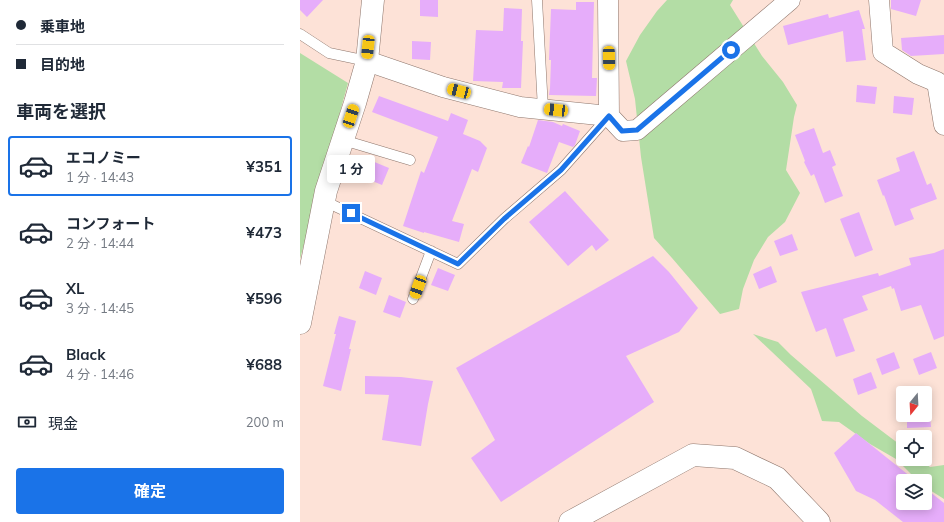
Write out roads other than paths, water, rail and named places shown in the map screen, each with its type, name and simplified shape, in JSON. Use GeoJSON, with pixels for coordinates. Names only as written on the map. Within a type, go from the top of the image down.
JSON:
{"type":"FeatureCollection","features":[{"type":"Feature","properties":{"kind":"street"},"geometry":{"type":"LineString","coordinates":[[300,323],[326,191],[355,103],[367,60],[373,0]]}},
{"type":"Feature","properties":{"kind":"street"},"geometry":{"type":"LineString","coordinates":[[608,0],[609,116],[622,131],[637,130],[790,0]]}},
{"type":"Feature","properties":{"kind":"street"},"geometry":{"type":"LineString","coordinates":[[879,0],[883,52],[918,74],[937,82],[944,125]]}},
{"type":"Feature","properties":{"kind":"street"},"geometry":{"type":"LineString","coordinates":[[367,60],[443,87],[520,107],[609,116]]}},
{"type":"Feature","properties":{"kind":"street"},"geometry":{"type":"LineString","coordinates":[[570,522],[694,455],[735,458],[777,478],[819,522]]}},
{"type":"Feature","properties":{"kind":"lane"},"geometry":{"type":"LineString","coordinates":[[538,0],[543,109]]}},
{"type":"Feature","properties":{"kind":"lane"},"geometry":{"type":"LineString","coordinates":[[300,34],[329,53],[367,60]]}},
{"type":"Feature","properties":{"kind":"lane"},"geometry":{"type":"LineString","coordinates":[[324,201],[458,264],[504,219],[561,170],[609,116]]}},
{"type":"Feature","properties":{"kind":"lane"},"geometry":{"type":"LineString","coordinates":[[343,140],[410,160]]}},
{"type":"Feature","properties":{"kind":"lane"},"geometry":{"type":"LineString","coordinates":[[413,299],[431,251]]}}]}
